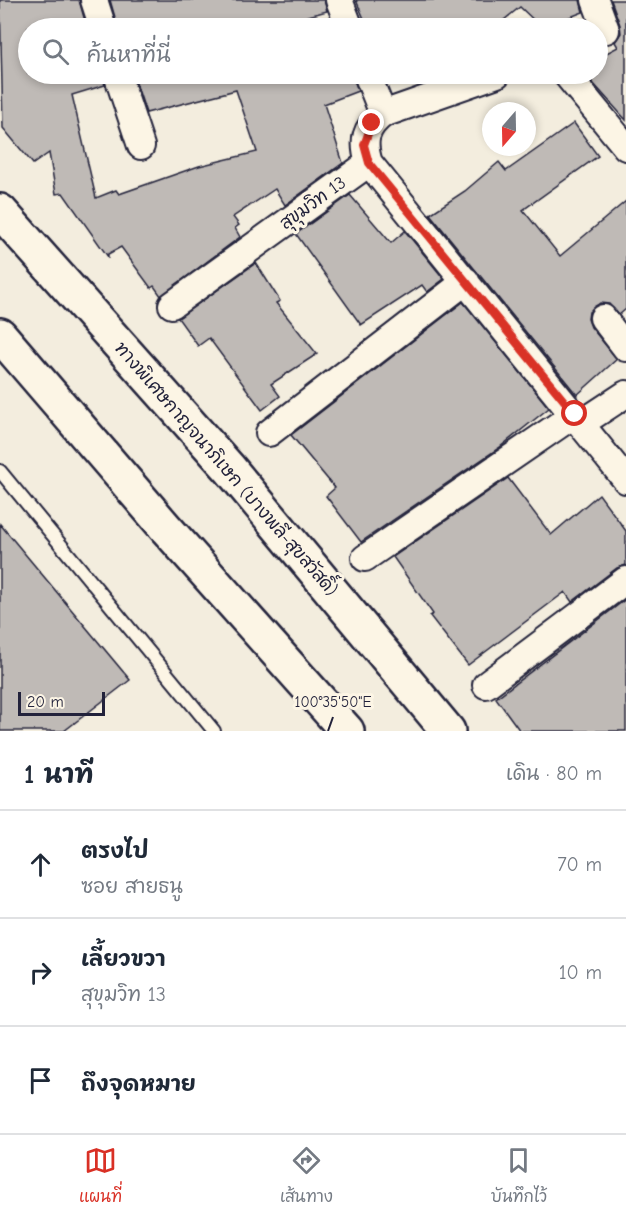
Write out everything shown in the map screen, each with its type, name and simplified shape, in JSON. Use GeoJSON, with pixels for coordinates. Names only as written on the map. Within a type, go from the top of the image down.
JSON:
{"type":"FeatureCollection","features":[{"type":"Feature","properties":{"kind":"highway","name":"ทางพิเศษกาญจนาภิเษก (บางพลี-สุขสวัสดิ์)"},"geometry":{"type":"LineString","coordinates":[[0,211],[230,469],[448,731]]}},
{"type":"Feature","properties":{"kind":"highway"},"geometry":{"type":"LineString","coordinates":[[0,334],[165,527],[346,731]]}},
{"type":"Feature","properties":{"kind":"street"},"geometry":{"type":"LineString","coordinates":[[94,0],[100,18]]}},
{"type":"Feature","properties":{"kind":"street"},"geometry":{"type":"LineString","coordinates":[[339,0],[346,18]]}},
{"type":"Feature","properties":{"kind":"street"},"geometry":{"type":"LineString","coordinates":[[595,0],[605,18]]}},
{"type":"Feature","properties":{"kind":"street"},"geometry":{"type":"LineString","coordinates":[[120,84],[141,146]]}},
{"type":"Feature","properties":{"kind":"street"},"geometry":{"type":"LineString","coordinates":[[372,84],[383,114]]}},
{"type":"Feature","properties":{"kind":"street"},"geometry":{"type":"LineString","coordinates":[[468,84],[383,114],[372,123],[366,133],[364,145],[369,163],[626,480]]}},
{"type":"Feature","properties":{"kind":"street"},"geometry":{"type":"LineString","coordinates":[[575,84],[626,147]]}},
{"type":"Feature","properties":{"kind":"street","name":"สุขุมวิท 13"},"geometry":{"type":"LineString","coordinates":[[172,305],[369,163]]}},
{"type":"Feature","properties":{"kind":"street"},"geometry":{"type":"LineString","coordinates":[[269,433],[466,281]]}},
{"type":"Feature","properties":{"kind":"street"},"geometry":{"type":"LineString","coordinates":[[603,318],[626,348]]}},
{"type":"Feature","properties":{"kind":"street"},"geometry":{"type":"LineString","coordinates":[[365,558],[578,419],[626,394]]}},
{"type":"Feature","properties":{"kind":"street"},"geometry":{"type":"LineString","coordinates":[[486,685],[626,580]]}},
{"type":"Feature","properties":{"kind":"lane"},"geometry":{"type":"LineString","coordinates":[[0,471],[214,731]]}},
{"type":"Feature","properties":{"kind":"building"},"geometry":{"type":"Polygon","coordinates":[[[0,0],[79,0],[84,18],[18,18],[18,84],[105,84],[72,95],[96,198],[116,190],[119,194],[199,166],[257,152],[236,90],[146,113],[136,84],[356,84],[358,91],[324,104],[343,163],[285,205],[275,189],[233,217],[239,225],[235,228],[240,237],[161,296],[154,286],[151,288],[121,247],[108,254],[108,257],[63,193],[56,194],[49,153],[33,164],[3,128],[0,0]]]}},
{"type":"Feature","properties":{"kind":"building"},"geometry":{"type":"Polygon","coordinates":[[[110,0],[324,0],[327,11],[301,18],[115,18],[110,0]]]}},
{"type":"Feature","properties":{"kind":"building"},"geometry":{"type":"Polygon","coordinates":[[[356,0],[580,0],[583,12],[568,18],[532,18],[520,7],[506,18],[364,18],[356,0]]]}},
{"type":"Feature","properties":{"kind":"building"},"geometry":{"type":"Polygon","coordinates":[[[611,0],[626,0],[626,120],[594,84],[608,84],[608,52],[618,47],[615,42],[621,33],[611,0]]]}},
{"type":"Feature","properties":{"kind":"building"},"geometry":{"type":"Polygon","coordinates":[[[574,123],[598,156],[523,210],[560,256],[626,201],[626,309],[619,315],[609,304],[600,303],[589,312],[588,319],[591,327],[617,359],[577,395],[430,214],[465,191],[499,162],[506,171],[527,156],[536,156],[536,150],[574,123]]]}},
{"type":"Feature","properties":{"kind":"building"},"geometry":{"type":"Polygon","coordinates":[[[350,195],[391,243],[405,231],[444,279],[427,292],[422,285],[361,325],[296,234],[350,195]]]}},
{"type":"Feature","properties":{"kind":"building"},"geometry":{"type":"Polygon","coordinates":[[[256,263],[280,301],[276,303],[317,354],[271,384],[280,396],[262,410],[209,338],[198,346],[178,318],[256,263]]]}},
{"type":"Feature","properties":{"kind":"building"},"geometry":{"type":"Polygon","coordinates":[[[463,302],[549,408],[500,447],[361,542],[326,496],[335,488],[291,435],[463,302]]]}},
{"type":"Feature","properties":{"kind":"building"},"geometry":{"type":"Polygon","coordinates":[[[508,478],[551,535],[599,494],[626,531],[626,565],[617,568],[572,602],[565,592],[468,665],[430,616],[433,614],[393,557],[508,478]]]}},
{"type":"Feature","properties":{"kind":"building"},"geometry":{"type":"Polygon","coordinates":[[[0,524],[130,680],[64,731],[0,731],[0,524]]]}},
{"type":"Feature","properties":{"kind":"building"},"geometry":{"type":"Polygon","coordinates":[[[626,599],[626,731],[520,731],[496,698],[626,599]]]}},
{"type":"Feature","properties":{"kind":"route"},"geometry":{"type":"LineString","coordinates":[[372,123],[366,133],[364,145],[369,163],[575,414]]}}]}
